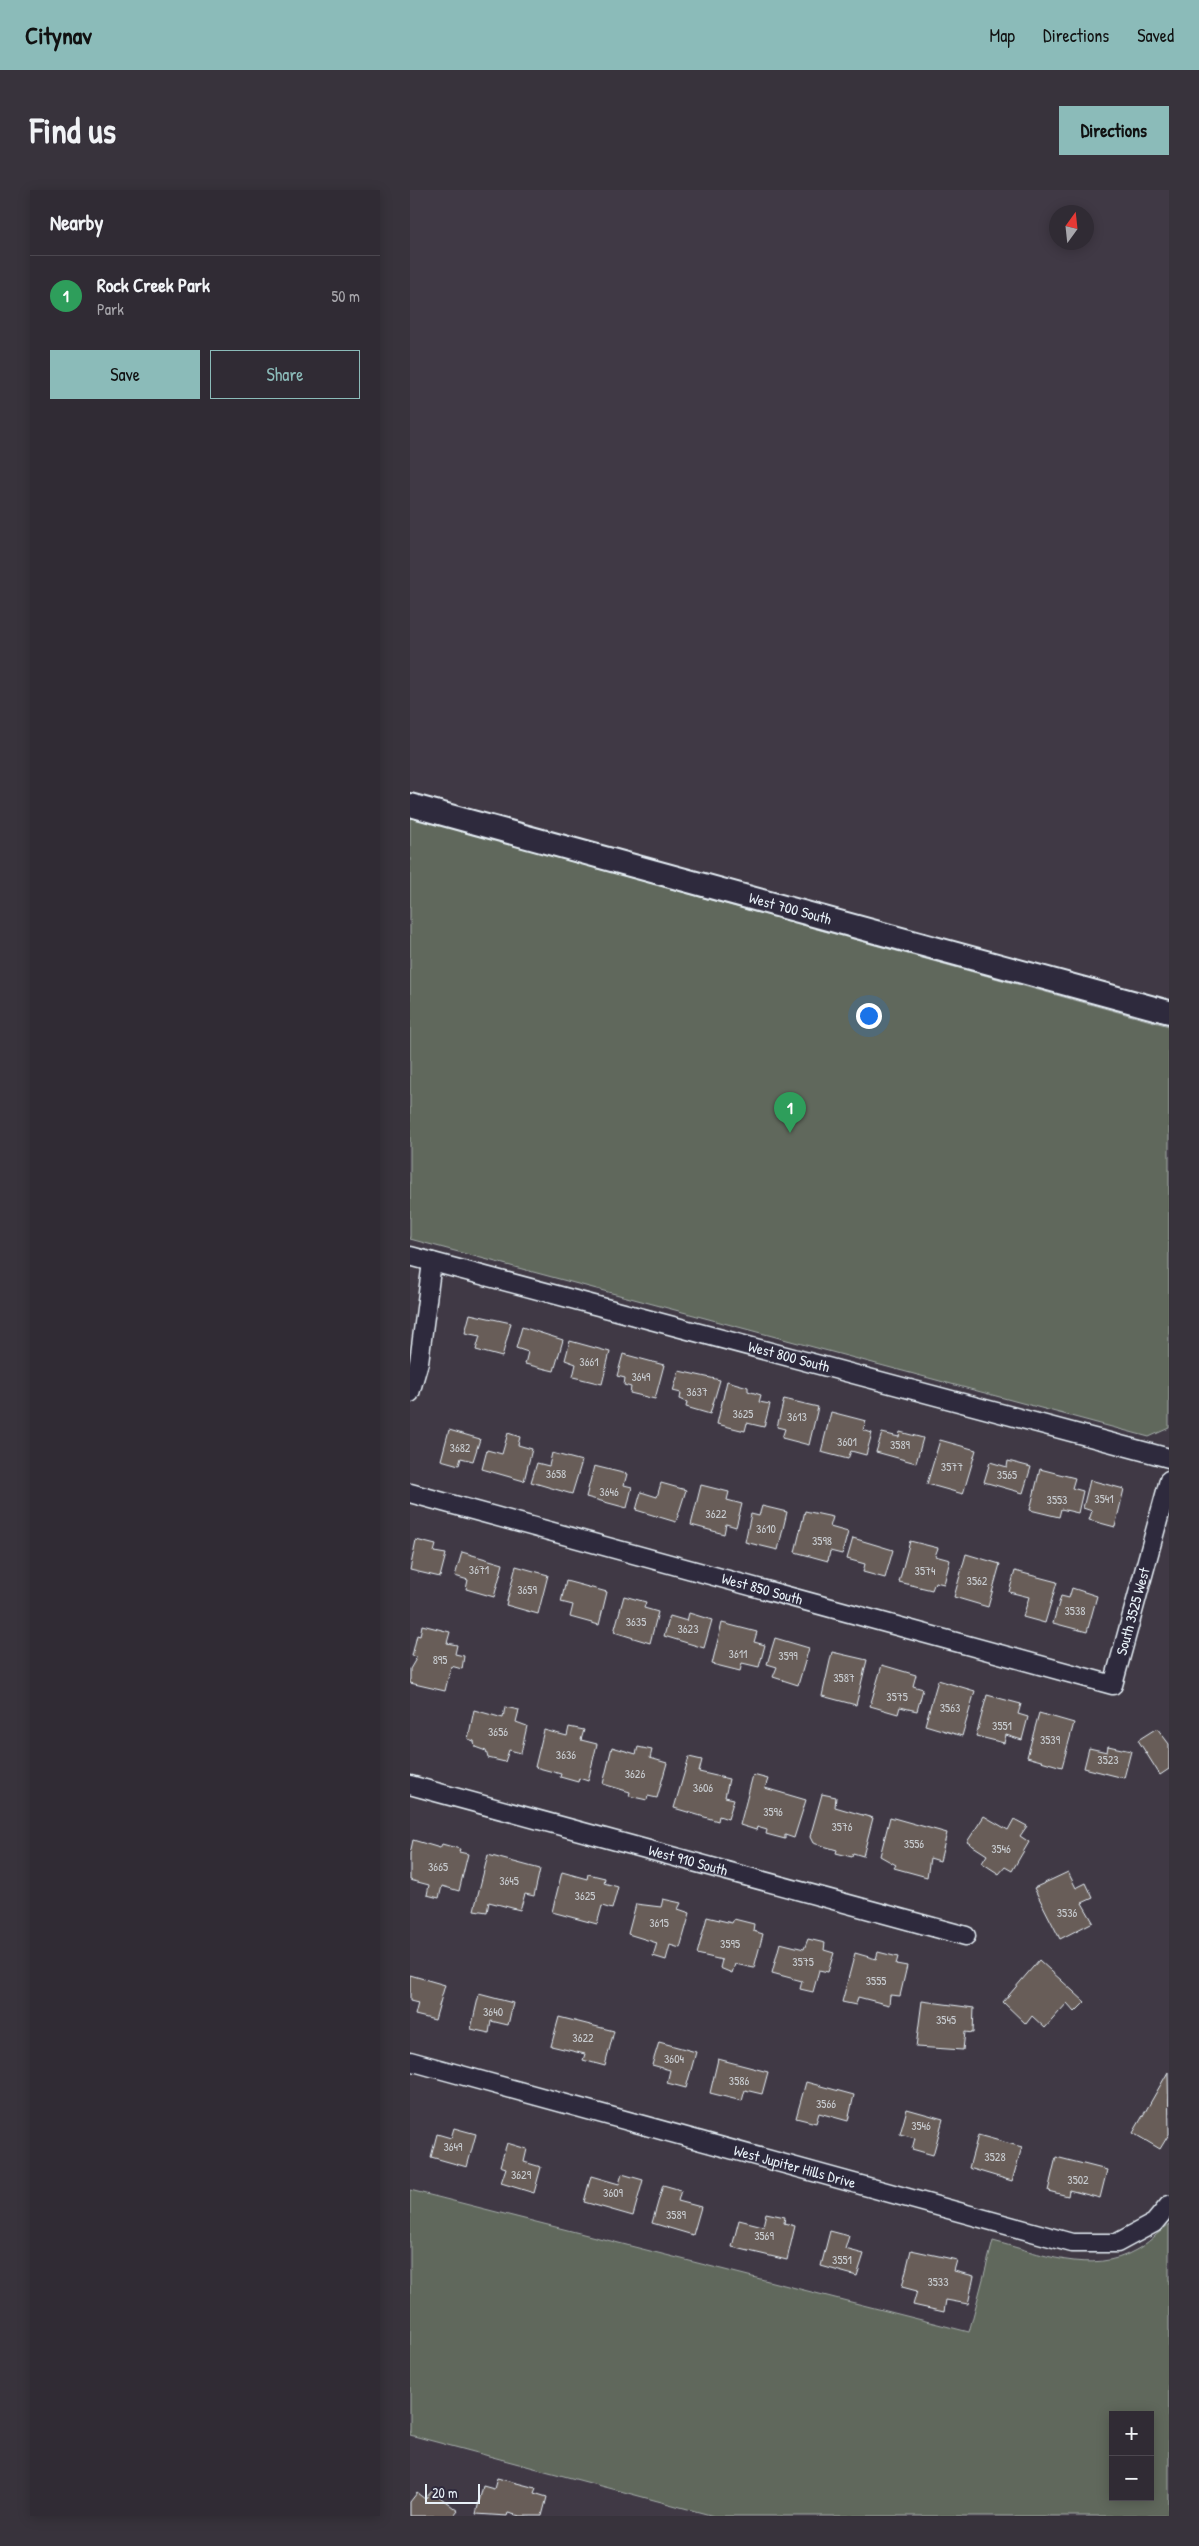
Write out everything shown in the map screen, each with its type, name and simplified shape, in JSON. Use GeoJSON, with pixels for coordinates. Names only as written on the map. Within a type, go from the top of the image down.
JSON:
{"type":"FeatureCollection","features":[{"type":"Feature","properties":{"kind":"street","name":"West 700 South"},"geometry":{"type":"LineString","coordinates":[[410,805],[1169,1012]]}},
{"type":"Feature","properties":{"kind":"street","name":"West 800 South"},"geometry":{"type":"LineString","coordinates":[[410,1256],[1169,1458]]}},
{"type":"Feature","properties":{"kind":"street"},"geometry":{"type":"LineString","coordinates":[[410,1393],[419,1362],[432,1262]]}},
{"type":"Feature","properties":{"kind":"street","name":"South 3525 West"},"geometry":{"type":"LineString","coordinates":[[1113,1685],[1169,1480]]}},
{"type":"Feature","properties":{"kind":"street","name":"West 850 South"},"geometry":{"type":"LineString","coordinates":[[410,1493],[1113,1685]]}},
{"type":"Feature","properties":{"kind":"street","name":"West 910 South"},"geometry":{"type":"LineString","coordinates":[[410,1785],[966,1936]]}},
{"type":"Feature","properties":{"kind":"street","name":"West Jupiter Hills Drive"},"geometry":{"type":"LineString","coordinates":[[410,2062],[1072,2243],[1117,2243],[1154,2223],[1169,2205]]}},
{"type":"Feature","properties":{"kind":"green space"},"geometry":{"type":"Polygon","coordinates":[[[410,817],[1169,1026],[1169,1428],[1149,1437],[410,1239],[410,817]]]}},
{"type":"Feature","properties":{"kind":"green space"},"geometry":{"type":"Polygon","coordinates":[[[410,2190],[969,2332],[993,2241],[1065,2260],[1101,2261],[1119,2258],[1136,2250],[1169,2224],[1169,2516],[714,2516],[410,2435],[410,2190]]]}},
{"type":"Feature","properties":{"kind":"building"},"geometry":{"type":"Polygon","coordinates":[[[470,1314],[511,1323],[502,1357],[476,1350],[480,1336],[465,1333],[470,1314]]]}},
{"type":"Feature","properties":{"kind":"building"},"geometry":{"type":"Polygon","coordinates":[[[522,1327],[563,1340],[554,1371],[525,1364],[528,1352],[516,1348],[522,1327]]]}},
{"type":"Feature","properties":{"kind":"building"},"geometry":{"type":"Polygon","coordinates":[[[570,1341],[610,1352],[602,1384],[573,1377],[576,1364],[565,1360],[570,1341]]]}},
{"type":"Feature","properties":{"kind":"building"},"geometry":{"type":"Polygon","coordinates":[[[623,1354],[664,1365],[655,1399],[630,1393],[631,1387],[624,1385],[625,1378],[617,1376],[623,1354]]]}},
{"type":"Feature","properties":{"kind":"building"},"geometry":{"type":"Polygon","coordinates":[[[679,1371],[720,1380],[710,1414],[686,1407],[687,1402],[680,1399],[681,1393],[673,1391],[679,1371]]]}},
{"type":"Feature","properties":{"kind":"building"},"geometry":{"type":"Polygon","coordinates":[[[727,1381],[748,1387],[748,1391],[761,1395],[759,1402],[770,1404],[764,1427],[747,1423],[745,1431],[717,1424],[727,1381]]]}},
{"type":"Feature","properties":{"kind":"building"},"geometry":{"type":"Polygon","coordinates":[[[784,1399],[818,1407],[809,1445],[782,1438],[785,1429],[777,1427],[784,1399]]]}},
{"type":"Feature","properties":{"kind":"building"},"geometry":{"type":"Polygon","coordinates":[[[831,1412],[866,1421],[863,1430],[872,1433],[866,1455],[851,1451],[848,1459],[821,1452],[831,1412]]]}},
{"type":"Feature","properties":{"kind":"building"},"geometry":{"type":"Polygon","coordinates":[[[449,1430],[480,1439],[473,1461],[461,1458],[459,1465],[441,1460],[449,1430]]]}},
{"type":"Feature","properties":{"kind":"building"},"geometry":{"type":"Polygon","coordinates":[[[900,1432],[923,1438],[916,1463],[876,1452],[882,1433],[899,1437],[900,1432]]]}},
{"type":"Feature","properties":{"kind":"building"},"geometry":{"type":"Polygon","coordinates":[[[508,1433],[520,1437],[518,1445],[532,1449],[524,1481],[482,1469],[487,1450],[502,1454],[508,1433]]]}},
{"type":"Feature","properties":{"kind":"building"},"geometry":{"type":"Polygon","coordinates":[[[940,1440],[976,1450],[963,1494],[927,1484],[940,1440]]]}},
{"type":"Feature","properties":{"kind":"building"},"geometry":{"type":"Polygon","coordinates":[[[552,1453],[582,1461],[572,1494],[531,1482],[537,1463],[549,1466],[552,1453]]]}},
{"type":"Feature","properties":{"kind":"building"},"geometry":{"type":"Polygon","coordinates":[[[1008,1461],[1031,1467],[1023,1493],[984,1482],[990,1462],[1007,1467],[1008,1461]]]}},
{"type":"Feature","properties":{"kind":"building"},"geometry":{"type":"Polygon","coordinates":[[[594,1466],[627,1474],[624,1485],[632,1487],[627,1508],[586,1497],[594,1466]]]}},
{"type":"Feature","properties":{"kind":"building"},"geometry":{"type":"Polygon","coordinates":[[[1040,1469],[1075,1478],[1072,1488],[1083,1491],[1078,1513],[1061,1509],[1059,1517],[1030,1510],[1040,1469]]]}},
{"type":"Feature","properties":{"kind":"building"},"geometry":{"type":"Polygon","coordinates":[[[1090,1480],[1124,1489],[1115,1527],[1089,1520],[1092,1511],[1083,1508],[1090,1480]]]}},
{"type":"Feature","properties":{"kind":"building"},"geometry":{"type":"Polygon","coordinates":[[[661,1483],[686,1490],[676,1522],[636,1510],[641,1492],[657,1497],[661,1483]]]}},
{"type":"Feature","properties":{"kind":"building"},"geometry":{"type":"Polygon","coordinates":[[[701,1485],[729,1492],[727,1500],[742,1504],[736,1527],[726,1524],[724,1534],[691,1525],[701,1485]]]}},
{"type":"Feature","properties":{"kind":"building"},"geometry":{"type":"Polygon","coordinates":[[[762,1506],[787,1512],[778,1550],[745,1542],[751,1514],[759,1516],[762,1506]]]}},
{"type":"Feature","properties":{"kind":"building"},"geometry":{"type":"Polygon","coordinates":[[[805,1511],[833,1517],[830,1527],[848,1532],[842,1554],[830,1551],[828,1561],[795,1552],[805,1511]]]}},
{"type":"Feature","properties":{"kind":"building"},"geometry":{"type":"Polygon","coordinates":[[[853,1538],[893,1550],[885,1578],[863,1572],[865,1564],[847,1559],[853,1538]]]}},
{"type":"Feature","properties":{"kind":"building"},"geometry":{"type":"Polygon","coordinates":[[[416,1540],[436,1545],[434,1552],[446,1554],[440,1577],[410,1570],[416,1540]]]}},
{"type":"Feature","properties":{"kind":"building"},"geometry":{"type":"Polygon","coordinates":[[[910,1541],[938,1548],[935,1556],[950,1560],[944,1584],[935,1582],[932,1590],[899,1582],[910,1541]]]}},
{"type":"Feature","properties":{"kind":"building"},"geometry":{"type":"Polygon","coordinates":[[[462,1552],[503,1564],[494,1597],[466,1589],[468,1580],[455,1576],[462,1552]]]}},
{"type":"Feature","properties":{"kind":"building"},"geometry":{"type":"Polygon","coordinates":[[[966,1554],[1000,1564],[988,1607],[954,1597],[966,1554]]]}},
{"type":"Feature","properties":{"kind":"building"},"geometry":{"type":"Polygon","coordinates":[[[516,1566],[548,1575],[538,1614],[506,1605],[516,1566]]]}},
{"type":"Feature","properties":{"kind":"building"},"geometry":{"type":"Polygon","coordinates":[[[1015,1571],[1057,1582],[1045,1623],[1023,1617],[1029,1597],[1009,1592],[1015,1571]]]}},
{"type":"Feature","properties":{"kind":"building"},"geometry":{"type":"Polygon","coordinates":[[[566,1581],[607,1592],[599,1625],[570,1617],[573,1605],[561,1602],[566,1581]]]}},
{"type":"Feature","properties":{"kind":"building"},"geometry":{"type":"Polygon","coordinates":[[[1072,1588],[1097,1596],[1087,1632],[1053,1623],[1061,1596],[1069,1598],[1072,1588]]]}},
{"type":"Feature","properties":{"kind":"building"},"geometry":{"type":"Polygon","coordinates":[[[624,1596],[646,1602],[644,1608],[658,1612],[650,1643],[614,1632],[624,1596]]]}},
{"type":"Feature","properties":{"kind":"building"},"geometry":{"type":"Polygon","coordinates":[[[689,1613],[712,1620],[704,1648],[664,1636],[670,1616],[687,1621],[689,1613]]]}},
{"type":"Feature","properties":{"kind":"building"},"geometry":{"type":"Polygon","coordinates":[[[722,1623],[757,1632],[754,1642],[765,1645],[759,1667],[742,1663],[740,1671],[712,1664],[722,1623]]]}},
{"type":"Feature","properties":{"kind":"building"},"geometry":{"type":"Polygon","coordinates":[[[422,1625],[450,1632],[447,1643],[457,1645],[455,1654],[464,1656],[462,1669],[451,1666],[445,1691],[410,1683],[410,1669],[417,1657],[412,1656],[417,1635],[420,1636],[422,1625]]]}},
{"type":"Feature","properties":{"kind":"building"},"geometry":{"type":"Polygon","coordinates":[[[775,1638],[809,1648],[798,1685],[773,1677],[777,1667],[767,1664],[775,1638]]]}},
{"type":"Feature","properties":{"kind":"building"},"geometry":{"type":"Polygon","coordinates":[[[832,1652],[867,1660],[856,1705],[822,1696],[832,1652]]]}},
{"type":"Feature","properties":{"kind":"building"},"geometry":{"type":"Polygon","coordinates":[[[882,1665],[916,1675],[913,1686],[923,1689],[917,1711],[900,1707],[898,1714],[870,1706],[882,1665]]]}},
{"type":"Feature","properties":{"kind":"building"},"geometry":{"type":"Polygon","coordinates":[[[938,1680],[975,1691],[962,1736],[925,1725],[938,1680]]]}},
{"type":"Feature","properties":{"kind":"building"},"geometry":{"type":"Polygon","coordinates":[[[987,1695],[1021,1704],[1018,1714],[1028,1717],[1022,1740],[1006,1735],[1004,1743],[976,1736],[987,1695]]]}},
{"type":"Feature","properties":{"kind":"building"},"geometry":{"type":"Polygon","coordinates":[[[505,1707],[519,1710],[516,1722],[527,1726],[521,1753],[509,1750],[505,1762],[488,1758],[486,1751],[475,1747],[474,1741],[468,1739],[474,1710],[503,1718],[505,1707]]]}},
{"type":"Feature","properties":{"kind":"building"},"geometry":{"type":"Polygon","coordinates":[[[1039,1713],[1074,1723],[1062,1767],[1027,1757],[1039,1713]]]}},
{"type":"Feature","properties":{"kind":"building"},"geometry":{"type":"Polygon","coordinates":[[[569,1727],[584,1730],[581,1740],[597,1744],[588,1781],[579,1778],[578,1782],[560,1777],[561,1774],[535,1767],[544,1730],[567,1736],[569,1727]]]}},
{"type":"Feature","properties":{"kind":"building"},"geometry":{"type":"Polygon","coordinates":[[[1157,1728],[1169,1744],[1169,1769],[1160,1775],[1138,1740],[1157,1728]]]}},
{"type":"Feature","properties":{"kind":"building"},"geometry":{"type":"Polygon","coordinates":[[[1108,1746],[1131,1751],[1124,1778],[1084,1768],[1089,1748],[1107,1752],[1108,1746]]]}},
{"type":"Feature","properties":{"kind":"building"},"geometry":{"type":"Polygon","coordinates":[[[612,1747],[636,1754],[638,1747],[652,1750],[650,1758],[667,1763],[657,1798],[648,1796],[647,1800],[629,1796],[630,1792],[603,1784],[612,1747]]]}},
{"type":"Feature","properties":{"kind":"building"},"geometry":{"type":"Polygon","coordinates":[[[689,1757],[702,1760],[699,1772],[729,1779],[725,1797],[734,1799],[728,1819],[719,1816],[718,1821],[674,1808],[689,1757]]]}},
{"type":"Feature","properties":{"kind":"building"},"geometry":{"type":"Polygon","coordinates":[[[753,1775],[768,1779],[765,1788],[806,1800],[794,1838],[785,1835],[785,1839],[766,1834],[767,1830],[757,1827],[756,1830],[740,1825],[753,1775]]]}},
{"type":"Feature","properties":{"kind":"building"},"geometry":{"type":"Polygon","coordinates":[[[822,1794],[836,1797],[835,1807],[873,1818],[863,1856],[853,1853],[852,1857],[836,1853],[837,1850],[813,1843],[810,1837],[822,1794]]]}},
{"type":"Feature","properties":{"kind":"building"},"geometry":{"type":"Polygon","coordinates":[[[984,1816],[1008,1830],[1014,1819],[1027,1826],[1020,1836],[1029,1842],[1012,1871],[1005,1867],[999,1874],[982,1863],[987,1855],[967,1842],[984,1816]]]}},
{"type":"Feature","properties":{"kind":"building"},"geometry":{"type":"Polygon","coordinates":[[[890,1817],[947,1833],[940,1861],[930,1858],[927,1877],[894,1868],[896,1865],[880,1856],[890,1817]]]}},
{"type":"Feature","properties":{"kind":"building"},"geometry":{"type":"Polygon","coordinates":[[[413,1840],[440,1848],[442,1844],[460,1849],[459,1852],[468,1854],[459,1891],[442,1886],[439,1898],[427,1895],[429,1885],[410,1880],[410,1854],[413,1840]]]}},
{"type":"Feature","properties":{"kind":"building"},"geometry":{"type":"Polygon","coordinates":[[[488,1855],[540,1869],[534,1896],[525,1894],[520,1910],[489,1902],[487,1912],[474,1910],[488,1855]]]}},
{"type":"Feature","properties":{"kind":"building"},"geometry":{"type":"Polygon","coordinates":[[[562,1872],[587,1879],[588,1874],[605,1878],[604,1883],[618,1887],[612,1909],[602,1906],[597,1924],[552,1912],[562,1872]]]}},
{"type":"Feature","properties":{"kind":"building"},"geometry":{"type":"Polygon","coordinates":[[[1068,1872],[1076,1888],[1086,1883],[1093,1898],[1082,1903],[1093,1922],[1060,1939],[1034,1888],[1068,1872]]]}},
{"type":"Feature","properties":{"kind":"building"},"geometry":{"type":"Polygon","coordinates":[[[663,1899],[681,1903],[678,1909],[690,1913],[680,1948],[670,1945],[666,1960],[653,1956],[657,1943],[628,1934],[636,1904],[661,1907],[663,1899]]]}},
{"type":"Feature","properties":{"kind":"building"},"geometry":{"type":"Polygon","coordinates":[[[707,1917],[732,1923],[734,1919],[754,1924],[753,1931],[763,1934],[754,1968],[735,1964],[732,1973],[720,1968],[722,1960],[697,1954],[707,1917]]]}},
{"type":"Feature","properties":{"kind":"building"},"geometry":{"type":"Polygon","coordinates":[[[808,1939],[825,1943],[824,1950],[834,1953],[828,1972],[819,1970],[813,1992],[800,1989],[802,1981],[772,1973],[780,1943],[804,1949],[808,1939]]]}},
{"type":"Feature","properties":{"kind":"building"},"geometry":{"type":"Polygon","coordinates":[[[878,1952],[898,1957],[896,1964],[907,1966],[900,1996],[890,1995],[889,2005],[858,1997],[856,2005],[842,2002],[855,1953],[876,1959],[878,1952]]]}},
{"type":"Feature","properties":{"kind":"building"},"geometry":{"type":"Polygon","coordinates":[[[1039,1960],[1085,2002],[1075,2012],[1067,2003],[1045,2028],[1032,2016],[1026,2024],[1003,2002],[1039,1960]]]}},
{"type":"Feature","properties":{"kind":"building"},"geometry":{"type":"Polygon","coordinates":[[[410,1975],[445,1985],[435,2020],[415,2015],[418,2003],[410,2001],[410,1975]]]}},
{"type":"Feature","properties":{"kind":"building"},"geometry":{"type":"Polygon","coordinates":[[[479,1994],[513,2003],[508,2025],[491,2021],[489,2033],[471,2029],[479,1994]]]}},
{"type":"Feature","properties":{"kind":"building"},"geometry":{"type":"Polygon","coordinates":[[[922,2001],[974,2008],[973,2033],[965,2032],[963,2050],[916,2047],[922,2001]]]}},
{"type":"Feature","properties":{"kind":"building"},"geometry":{"type":"Polygon","coordinates":[[[559,2017],[614,2031],[605,2066],[583,2060],[585,2054],[551,2046],[559,2017]]]}},
{"type":"Feature","properties":{"kind":"building"},"geometry":{"type":"Polygon","coordinates":[[[659,2042],[696,2052],[686,2088],[667,2083],[670,2070],[652,2065],[659,2042]]]}},
{"type":"Feature","properties":{"kind":"building"},"geometry":{"type":"Polygon","coordinates":[[[718,2059],[768,2072],[762,2094],[745,2090],[742,2101],[710,2093],[718,2059]]]}},
{"type":"Feature","properties":{"kind":"building"},"geometry":{"type":"Polygon","coordinates":[[[1168,2072],[1169,2134],[1160,2149],[1133,2133],[1168,2072]]]}},
{"type":"Feature","properties":{"kind":"building"},"geometry":{"type":"Polygon","coordinates":[[[806,2082],[854,2095],[848,2121],[819,2113],[816,2123],[796,2118],[806,2082]]]}},
{"type":"Feature","properties":{"kind":"building"},"geometry":{"type":"Polygon","coordinates":[[[907,2109],[943,2119],[933,2155],[912,2149],[915,2138],[900,2134],[907,2109]]]}},
{"type":"Feature","properties":{"kind":"building"},"geometry":{"type":"Polygon","coordinates":[[[454,2128],[476,2134],[467,2167],[431,2157],[437,2134],[451,2138],[454,2128]]]}},
{"type":"Feature","properties":{"kind":"building"},"geometry":{"type":"Polygon","coordinates":[[[978,2135],[1022,2147],[1012,2181],[969,2168],[978,2135]]]}},
{"type":"Feature","properties":{"kind":"building"},"geometry":{"type":"Polygon","coordinates":[[[507,2143],[527,2149],[524,2162],[541,2167],[534,2193],[501,2183],[506,2168],[500,2166],[507,2143]]]}},
{"type":"Feature","properties":{"kind":"building"},"geometry":{"type":"Polygon","coordinates":[[[1056,2157],[1107,2170],[1100,2198],[1069,2190],[1068,2196],[1048,2191],[1056,2157]]]}},
{"type":"Feature","properties":{"kind":"building"},"geometry":{"type":"Polygon","coordinates":[[[622,2174],[643,2180],[633,2216],[584,2202],[591,2176],[619,2184],[622,2174]]]}},
{"type":"Feature","properties":{"kind":"building"},"geometry":{"type":"Polygon","coordinates":[[[663,2185],[681,2190],[678,2201],[701,2207],[693,2235],[652,2223],[663,2185]]]}},
{"type":"Feature","properties":{"kind":"building"},"geometry":{"type":"Polygon","coordinates":[[[766,2213],[785,2217],[784,2223],[795,2226],[787,2260],[732,2247],[739,2220],[763,2226],[766,2213]]]}},
{"type":"Feature","properties":{"kind":"building"},"geometry":{"type":"Polygon","coordinates":[[[830,2231],[849,2236],[845,2249],[864,2254],[857,2276],[821,2266],[830,2231]]]}},
{"type":"Feature","properties":{"kind":"building"},"geometry":{"type":"Polygon","coordinates":[[[911,2250],[957,2260],[954,2271],[974,2276],[968,2304],[946,2300],[944,2312],[913,2305],[917,2291],[902,2287],[911,2250]]]}},
{"type":"Feature","properties":{"kind":"building"},"geometry":{"type":"Polygon","coordinates":[[[497,2478],[536,2488],[534,2493],[547,2497],[542,2516],[520,2516],[508,2513],[507,2516],[476,2514],[483,2486],[494,2489],[497,2478]]]}},
{"type":"Feature","properties":{"kind":"building"},"geometry":{"type":"Polygon","coordinates":[[[432,2491],[458,2511],[454,2516],[410,2516],[410,2502],[417,2493],[425,2499],[432,2491]]]}},
{"type":"Feature","properties":{"kind":"place","name":"Rock Creek Park"},"geometry":{"type":"Point","coordinates":[790,1133]}}]}
